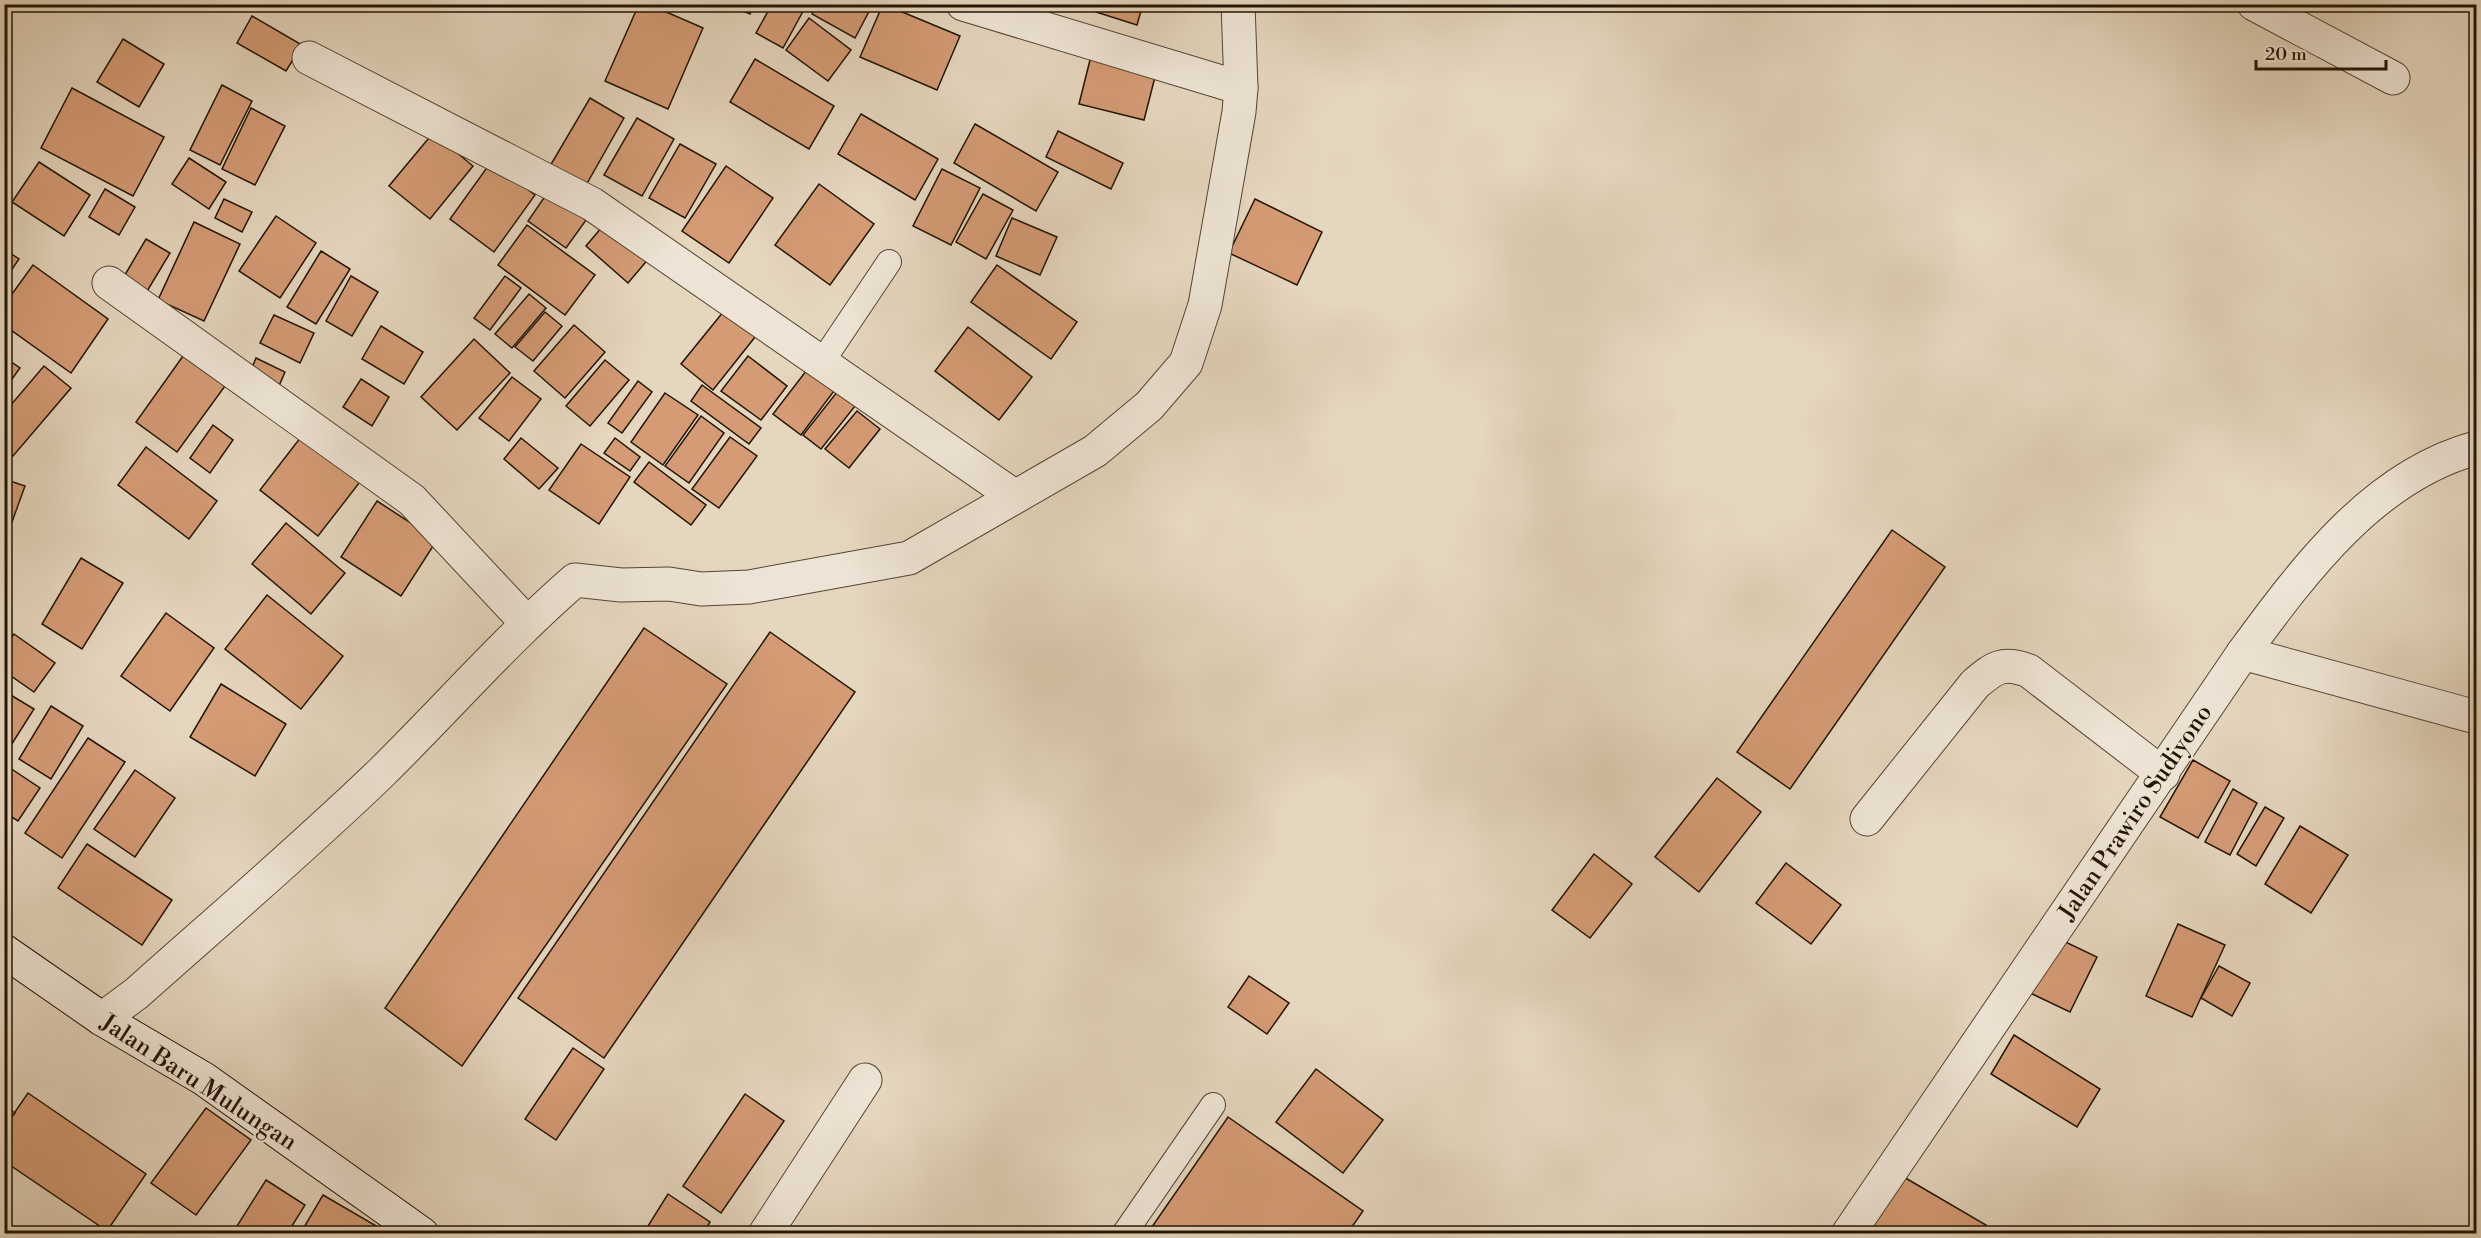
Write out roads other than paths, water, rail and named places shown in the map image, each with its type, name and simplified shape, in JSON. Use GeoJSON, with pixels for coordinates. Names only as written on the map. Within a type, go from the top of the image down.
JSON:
{"type":"FeatureCollection","features":[{"type":"Feature","properties":{"kind":"street"},"geometry":{"type":"LineString","coordinates":[[963,4],[1241,88]]}},
{"type":"Feature","properties":{"kind":"street"},"geometry":{"type":"LineString","coordinates":[[102,1020],[137,993],[380,774],[487,666],[526,622],[574,580],[621,585],[669,584],[701,589],[748,587],[909,558],[1095,451],[1149,406],[1186,363],[1205,305],[1241,88],[1238,4]]}},
{"type":"Feature","properties":{"kind":"street"},"geometry":{"type":"LineString","coordinates":[[2254,4],[2393,78]]}},
{"type":"Feature","properties":{"kind":"street"},"geometry":{"type":"LineString","coordinates":[[309,58],[592,204],[1014,496]]}},
{"type":"Feature","properties":{"kind":"street"},"geometry":{"type":"LineString","coordinates":[[108,283],[412,500],[526,622]]}},
{"type":"Feature","properties":{"kind":"street","name":"Jalan Prawiro Sudiyono"},"geometry":{"type":"LineString","coordinates":[[1848,1233],[2163,774],[2243,652],[2297,579],[2355,520],[2425,468],[2476,448]]}},
{"type":"Feature","properties":{"kind":"street"},"geometry":{"type":"LineString","coordinates":[[2243,652],[2476,717]]}},
{"type":"Feature","properties":{"kind":"street"},"geometry":{"type":"LineString","coordinates":[[1867,819],[1975,684],[1989,671],[2002,666],[2014,665],[2029,671],[2163,774]]}},
{"type":"Feature","properties":{"kind":"street","name":"Jalan Baru Mulungan"},"geometry":{"type":"LineString","coordinates":[[4,951],[102,1020],[204,1079],[422,1233]]}},
{"type":"Feature","properties":{"kind":"street"},"geometry":{"type":"LineString","coordinates":[[765,1233],[865,1080]]}},
{"type":"Feature","properties":{"kind":"lane"},"geometry":{"type":"LineString","coordinates":[[822,362],[889,262]]}},
{"type":"Feature","properties":{"kind":"lane"},"geometry":{"type":"LineString","coordinates":[[1124,1233],[1213,1105]]}}]}
